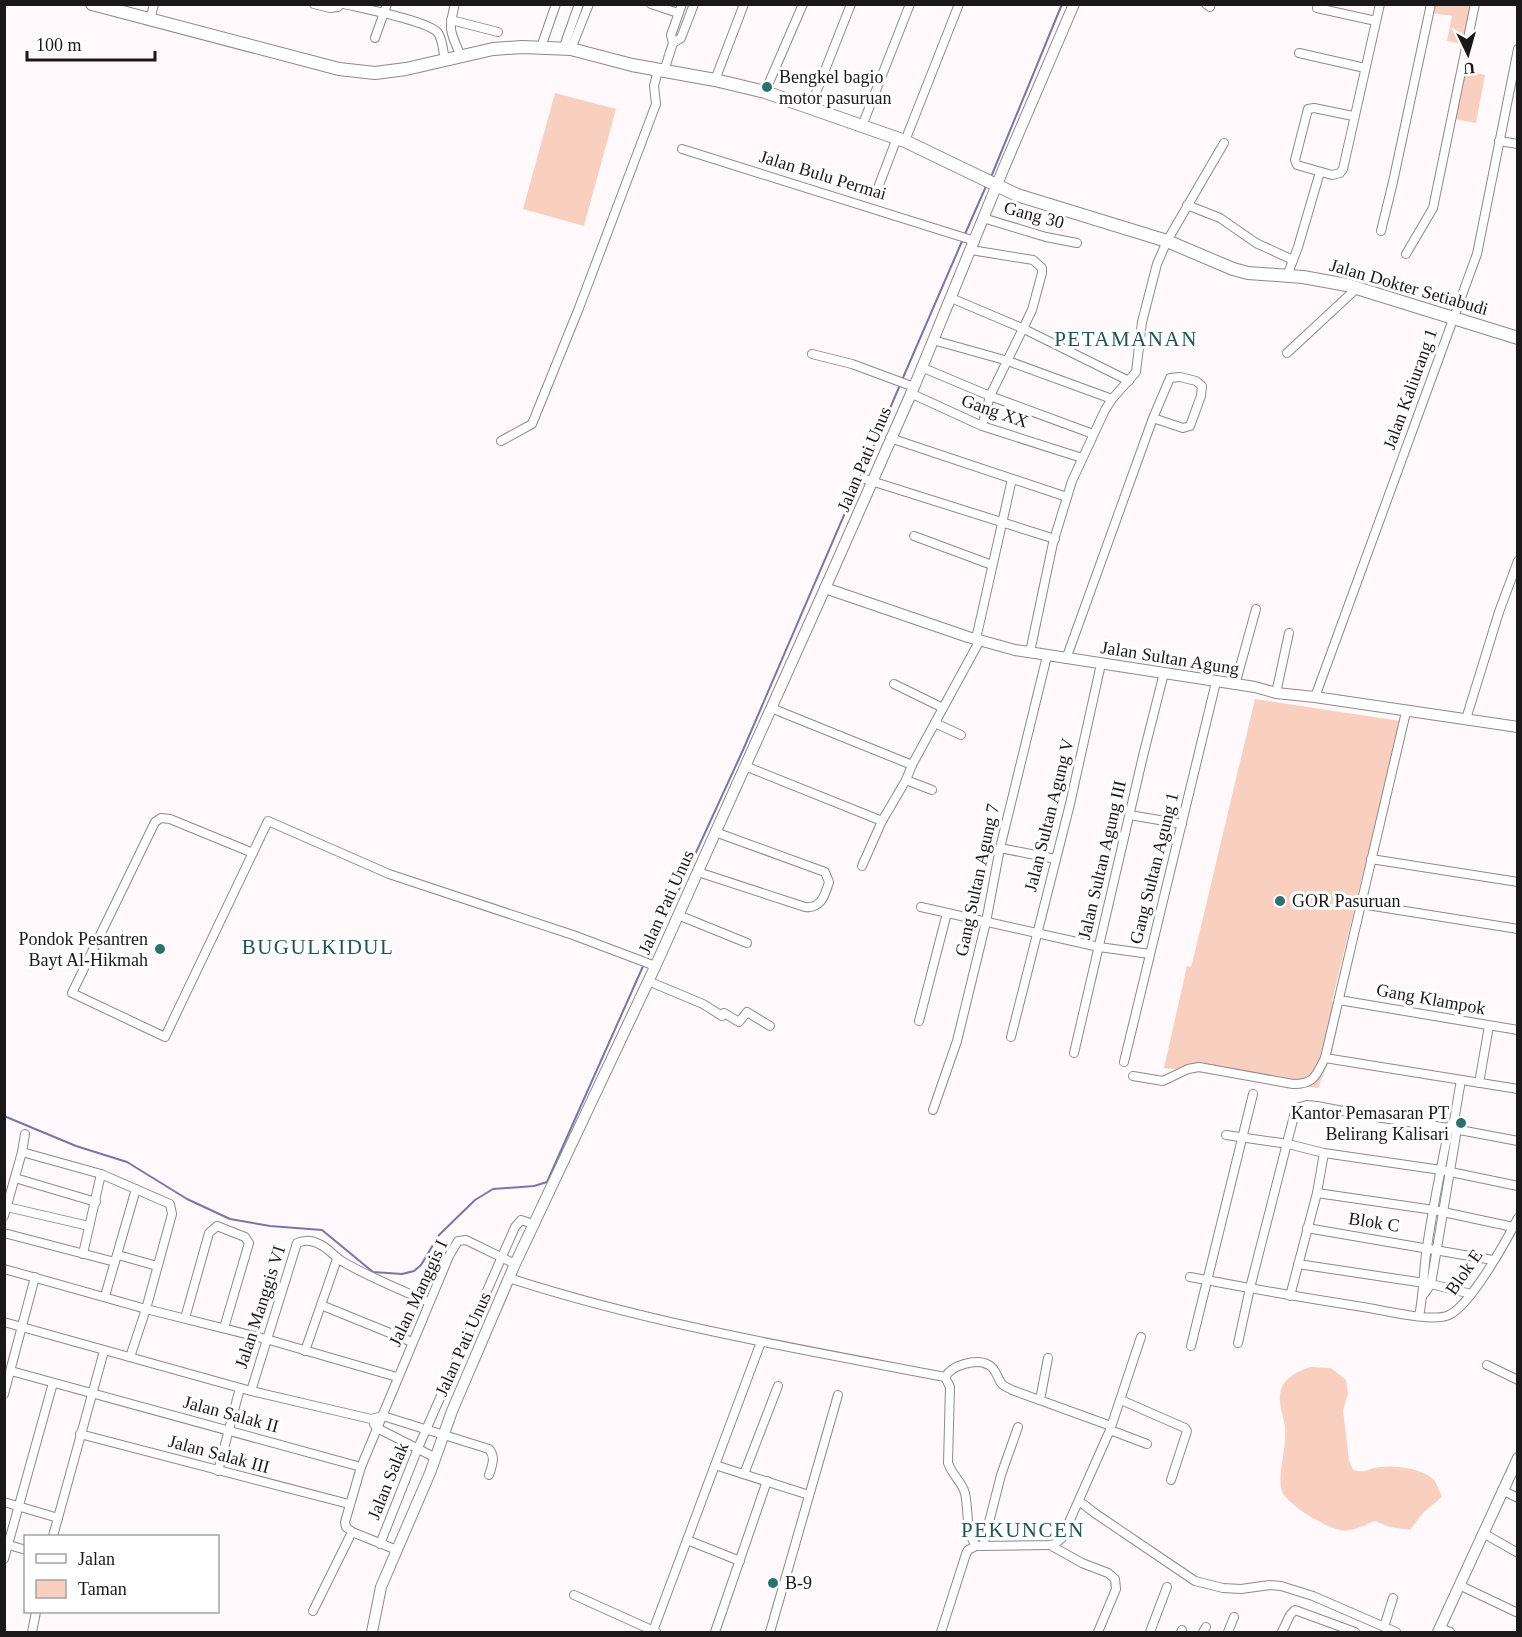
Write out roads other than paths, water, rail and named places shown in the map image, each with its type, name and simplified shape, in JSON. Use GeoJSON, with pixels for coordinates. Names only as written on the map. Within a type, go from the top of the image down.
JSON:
{"type":"FeatureCollection","features":[{"type":"Feature","properties":{"kind":"highway","name":"Jalan Dokter Setiabudi"},"geometry":{"type":"LineString","coordinates":[[92,4],[339,69],[375,73],[406,69],[493,49],[541,47],[567,49],[609,60],[715,80],[765,92],[901,140],[1017,195],[1167,241],[1233,269],[1248,273],[1320,279],[1357,288],[1518,338]]}},
{"type":"Feature","properties":{"kind":"main road","name":"Jalan Pati Unus"},"geometry":{"type":"LineString","coordinates":[[372,1632],[389,1547],[435,1433],[509,1278],[508,1261],[648,981],[649,964],[678,915],[698,872],[825,588],[868,480],[890,438],[906,386],[921,367],[951,298],[971,242],[983,218],[991,184],[1074,4]]}},
{"type":"Feature","properties":{"kind":"main road","name":"Jalan Sultan Agung"},"geometry":{"type":"LineString","coordinates":[[825,588],[978,640],[1047,656],[1255,687],[1276,693],[1518,727]]}},
{"type":"Feature","properties":{"kind":"main road"},"geometry":{"type":"LineString","coordinates":[[1442,1631],[1459,1585],[1518,1458]]}},
{"type":"Feature","properties":{"kind":"street"},"geometry":{"type":"LineString","coordinates":[[150,20],[154,4]]}},
{"type":"Feature","properties":{"kind":"street"},"geometry":{"type":"LineString","coordinates":[[314,4],[330,8],[342,4],[386,9],[432,28],[439,36],[445,60]]}},
{"type":"Feature","properties":{"kind":"street"},"geometry":{"type":"LineString","coordinates":[[454,4],[450,32],[461,56]]}},
{"type":"Feature","properties":{"kind":"street"},"geometry":{"type":"LineString","coordinates":[[541,47],[556,4]]}},
{"type":"Feature","properties":{"kind":"street"},"geometry":{"type":"LineString","coordinates":[[567,49],[579,4]]}},
{"type":"Feature","properties":{"kind":"street"},"geometry":{"type":"LineString","coordinates":[[567,49],[589,4]]}},
{"type":"Feature","properties":{"kind":"street"},"geometry":{"type":"LineString","coordinates":[[651,4],[680,9],[670,35],[673,43]]}},
{"type":"Feature","properties":{"kind":"street"},"geometry":{"type":"LineString","coordinates":[[501,441],[532,424],[579,308],[656,104],[654,86],[673,43],[681,38],[693,4]]}},
{"type":"Feature","properties":{"kind":"street"},"geometry":{"type":"LineString","coordinates":[[715,80],[744,4]]}},
{"type":"Feature","properties":{"kind":"street"},"geometry":{"type":"LineString","coordinates":[[765,92],[803,4]]}},
{"type":"Feature","properties":{"kind":"street"},"geometry":{"type":"LineString","coordinates":[[810,108],[851,4]]}},
{"type":"Feature","properties":{"kind":"street"},"geometry":{"type":"LineString","coordinates":[[862,126],[910,4]]}},
{"type":"Feature","properties":{"kind":"street"},"geometry":{"type":"LineString","coordinates":[[879,185],[901,140],[959,4]]}},
{"type":"Feature","properties":{"kind":"street"},"geometry":{"type":"LineString","coordinates":[[1353,116],[1314,108],[1308,109],[1295,163],[1300,167],[1336,175],[1343,169],[1353,116],[1380,4]]}},
{"type":"Feature","properties":{"kind":"street"},"geometry":{"type":"LineString","coordinates":[[1381,231],[1431,4]]}},
{"type":"Feature","properties":{"kind":"street"},"geometry":{"type":"LineString","coordinates":[[1406,254],[1433,208],[1475,4]]}},
{"type":"Feature","properties":{"kind":"street"},"geometry":{"type":"LineString","coordinates":[[1317,8],[1376,21]]}},
{"type":"Feature","properties":{"kind":"street"},"geometry":{"type":"LineString","coordinates":[[375,38],[386,9]]}},
{"type":"Feature","properties":{"kind":"street"},"geometry":{"type":"LineString","coordinates":[[451,20],[498,32]]}},
{"type":"Feature","properties":{"kind":"street"},"geometry":{"type":"LineString","coordinates":[[439,36],[450,32]]}},
{"type":"Feature","properties":{"kind":"street","name":"Jalan Kaliurang 1"},"geometry":{"type":"LineString","coordinates":[[1315,697],[1477,255],[1518,49]]}},
{"type":"Feature","properties":{"kind":"street"},"geometry":{"type":"LineString","coordinates":[[1299,53],[1365,68]]}},
{"type":"Feature","properties":{"kind":"street"},"geometry":{"type":"LineString","coordinates":[[1498,141],[1518,144]]}},
{"type":"Feature","properties":{"kind":"street"},"geometry":{"type":"LineString","coordinates":[[1023,651],[1037,611],[1049,537],[1086,431],[1129,381],[1137,367],[1142,322],[1157,264],[1167,241],[1224,143]]}},
{"type":"Feature","properties":{"kind":"street","name":"Jalan Bulu Permai"},"geometry":{"type":"LineString","coordinates":[[682,149],[954,233],[971,242],[1033,260],[1042,268],[1042,273],[1032,310],[1022,328]]}},
{"type":"Feature","properties":{"kind":"street"},"geometry":{"type":"LineString","coordinates":[[1287,276],[1320,172]]}},
{"type":"Feature","properties":{"kind":"street"},"geometry":{"type":"LineString","coordinates":[[1187,206],[1220,218],[1256,243],[1293,260]]}},
{"type":"Feature","properties":{"kind":"street","name":"Gang 30"},"geometry":{"type":"LineString","coordinates":[[983,218],[1077,243]]}},
{"type":"Feature","properties":{"kind":"street"},"geometry":{"type":"LineString","coordinates":[[1287,353],[1357,288]]}},
{"type":"Feature","properties":{"kind":"street"},"geometry":{"type":"LineString","coordinates":[[951,298],[1022,328],[1129,381]]}},
{"type":"Feature","properties":{"kind":"street"},"geometry":{"type":"LineString","coordinates":[[982,426],[990,396],[1022,328]]}},
{"type":"Feature","properties":{"kind":"street"},"geometry":{"type":"LineString","coordinates":[[933,340],[1008,361],[1112,399]]}},
{"type":"Feature","properties":{"kind":"street","name":"Gang XX"},"geometry":{"type":"LineString","coordinates":[[812,354],[852,364],[906,386],[982,426],[1077,456]]}},
{"type":"Feature","properties":{"kind":"street"},"geometry":{"type":"LineString","coordinates":[[921,367],[990,396],[1086,431]]}},
{"type":"Feature","properties":{"kind":"street"},"geometry":{"type":"LineString","coordinates":[[1066,659],[1153,418],[1170,378],[1180,377],[1196,381],[1202,386],[1203,390],[1192,422],[1186,428],[1153,418]]}},
{"type":"Feature","properties":{"kind":"street"},"geometry":{"type":"LineString","coordinates":[[890,438],[1062,495]]}},
{"type":"Feature","properties":{"kind":"street"},"geometry":{"type":"LineString","coordinates":[[862,866],[882,821],[906,780],[978,640],[1012,479]]}},
{"type":"Feature","properties":{"kind":"street"},"geometry":{"type":"LineString","coordinates":[[868,480],[1049,537]]}},
{"type":"Feature","properties":{"kind":"street"},"geometry":{"type":"LineString","coordinates":[[914,536],[992,565]]}},
{"type":"Feature","properties":{"kind":"street"},"geometry":{"type":"LineString","coordinates":[[1466,719],[1518,561]]}},
{"type":"Feature","properties":{"kind":"street"},"geometry":{"type":"LineString","coordinates":[[1235,685],[1256,609]]}},
{"type":"Feature","properties":{"kind":"street"},"geometry":{"type":"LineString","coordinates":[[1276,693],[1289,633]]}},
{"type":"Feature","properties":{"kind":"street","name":"Gang Sultan Agung 7"},"geometry":{"type":"LineString","coordinates":[[933,1110],[957,1041],[986,922],[1000,848],[1047,656]]}},
{"type":"Feature","properties":{"kind":"street","name":"Jalan Sultan Agung V"},"geometry":{"type":"LineString","coordinates":[[1011,1037],[1056,859],[1101,664]]}},
{"type":"Feature","properties":{"kind":"street","name":"Jalan Sultan Agung III"},"geometry":{"type":"LineString","coordinates":[[1074,1053],[1164,673]]}},
{"type":"Feature","properties":{"kind":"street","name":"Gang Sultan Agung 1"},"geometry":{"type":"LineString","coordinates":[[1125,1062],[1216,682]]}},
{"type":"Feature","properties":{"kind":"street"},"geometry":{"type":"LineString","coordinates":[[894,684],[944,708]]}},
{"type":"Feature","properties":{"kind":"street"},"geometry":{"type":"LineString","coordinates":[[771,708],[912,765]]}},
{"type":"Feature","properties":{"kind":"street"},"geometry":{"type":"LineString","coordinates":[[1133,1076],[1163,1081],[1188,1069],[1199,1067],[1304,1084],[1312,1080],[1330,1059],[1376,860],[1406,712]]}},
{"type":"Feature","properties":{"kind":"street"},"geometry":{"type":"LineString","coordinates":[[935,723],[961,735]]}},
{"type":"Feature","properties":{"kind":"street"},"geometry":{"type":"LineString","coordinates":[[745,766],[882,821]]}},
{"type":"Feature","properties":{"kind":"street"},"geometry":{"type":"LineString","coordinates":[[906,780],[932,790]]}},
{"type":"Feature","properties":{"kind":"street"},"geometry":{"type":"LineString","coordinates":[[1130,815],[1182,824]]}},
{"type":"Feature","properties":{"kind":"street"},"geometry":{"type":"LineString","coordinates":[[253,853],[170,819],[162,818],[155,822],[72,993],[165,1037],[253,853],[268,821],[389,874],[573,935],[649,964]]}},
{"type":"Feature","properties":{"kind":"street"},"geometry":{"type":"LineString","coordinates":[[698,872],[805,907],[813,907],[820,903],[828,882],[825,872],[715,832]]}},
{"type":"Feature","properties":{"kind":"street"},"geometry":{"type":"LineString","coordinates":[[1000,848],[1056,859]]}},
{"type":"Feature","properties":{"kind":"street"},"geometry":{"type":"LineString","coordinates":[[1376,860],[1518,882]]}},
{"type":"Feature","properties":{"kind":"street"},"geometry":{"type":"LineString","coordinates":[[1365,905],[1518,929]]}},
{"type":"Feature","properties":{"kind":"street"},"geometry":{"type":"LineString","coordinates":[[921,907],[1099,947],[1150,954]]}},
{"type":"Feature","properties":{"kind":"street"},"geometry":{"type":"LineString","coordinates":[[919,1021],[947,913]]}},
{"type":"Feature","properties":{"kind":"street"},"geometry":{"type":"LineString","coordinates":[[678,915],[747,943]]}},
{"type":"Feature","properties":{"kind":"street"},"geometry":{"type":"LineString","coordinates":[[648,981],[703,1004],[722,1016],[724,1013],[739,1022],[747,1012],[770,1026]]}},
{"type":"Feature","properties":{"kind":"street","name":"Gang Klampok"},"geometry":{"type":"LineString","coordinates":[[1343,1001],[1518,1030]]}},
{"type":"Feature","properties":{"kind":"street"},"geometry":{"type":"LineString","coordinates":[[1479,1083],[1489,1026]]}},
{"type":"Feature","properties":{"kind":"street"},"geometry":{"type":"LineString","coordinates":[[1330,1059],[1518,1089]]}},
{"type":"Feature","properties":{"kind":"street"},"geometry":{"type":"LineString","coordinates":[[1419,1316],[1436,1249],[1441,1170],[1453,1126],[1461,1080]]}},
{"type":"Feature","properties":{"kind":"street"},"geometry":{"type":"LineString","coordinates":[[1191,1346],[1253,1094]]}},
{"type":"Feature","properties":{"kind":"street"},"geometry":{"type":"LineString","coordinates":[[1238,1343],[1296,1108],[1307,1105],[1369,1116],[1453,1126],[1518,1141]]}},
{"type":"Feature","properties":{"kind":"street"},"geometry":{"type":"LineString","coordinates":[[1427,1284],[1427,1247],[1450,1173],[1453,1126]]}},
{"type":"Feature","properties":{"kind":"street"},"geometry":{"type":"LineString","coordinates":[[25,1134],[6,1211],[89,1226]]}},
{"type":"Feature","properties":{"kind":"street"},"geometry":{"type":"LineString","coordinates":[[1226,1135],[1288,1144],[1324,1153],[1441,1170],[1518,1186]]}},
{"type":"Feature","properties":{"kind":"street"},"geometry":{"type":"LineString","coordinates":[[22,1152],[101,1174],[168,1202],[172,1208],[146,1309],[130,1357]]}},
{"type":"Feature","properties":{"kind":"street"},"geometry":{"type":"LineString","coordinates":[[1290,1296],[1317,1192],[1324,1153]]}},
{"type":"Feature","properties":{"kind":"street"},"geometry":{"type":"LineString","coordinates":[[83,1254],[101,1174]]}},
{"type":"Feature","properties":{"kind":"street"},"geometry":{"type":"LineString","coordinates":[[15,1178],[96,1202]]}},
{"type":"Feature","properties":{"kind":"street"},"geometry":{"type":"LineString","coordinates":[[105,1296],[136,1189]]}},
{"type":"Feature","properties":{"kind":"street"},"geometry":{"type":"LineString","coordinates":[[1317,1192],[1439,1211],[1513,1227]]}},
{"type":"Feature","properties":{"kind":"street","name":"Blok E"},"geometry":{"type":"LineString","coordinates":[[1190,1277],[1290,1296],[1419,1316],[1444,1317],[1451,1315],[1471,1294],[1518,1218]]}},
{"type":"Feature","properties":{"kind":"street"},"geometry":{"type":"LineString","coordinates":[[185,1318],[209,1233],[217,1226],[248,1240],[248,1251],[224,1328]]}},
{"type":"Feature","properties":{"kind":"street","name":"Blok C"},"geometry":{"type":"LineString","coordinates":[[1307,1228],[1493,1260]]}},
{"type":"Feature","properties":{"kind":"street"},"geometry":{"type":"LineString","coordinates":[[4,1233],[83,1254],[157,1266]]}},
{"type":"Feature","properties":{"kind":"street","name":"Jalan Manggis I"},"geometry":{"type":"LineString","coordinates":[[349,1504],[361,1467],[397,1377],[449,1256],[458,1241],[466,1240],[508,1261]]}},
{"type":"Feature","properties":{"kind":"street","name":"Jalan Manggis VI"},"geometry":{"type":"LineString","coordinates":[[251,1391],[297,1243],[310,1241],[320,1244],[337,1259]]}},
{"type":"Feature","properties":{"kind":"street"},"geometry":{"type":"LineString","coordinates":[[305,1351],[337,1259],[380,1282],[429,1302]]}},
{"type":"Feature","properties":{"kind":"street","name":"Jalan Salak"},"geometry":{"type":"LineString","coordinates":[[389,1547],[508,1261]]}},
{"type":"Feature","properties":{"kind":"street"},"geometry":{"type":"LineString","coordinates":[[1298,1264],[1427,1284],[1471,1294]]}},
{"type":"Feature","properties":{"kind":"street"},"geometry":{"type":"LineString","coordinates":[[4,1269],[146,1309],[266,1339],[397,1377]]}},
{"type":"Feature","properties":{"kind":"street"},"geometry":{"type":"LineString","coordinates":[[4,1394],[35,1277]]}},
{"type":"Feature","properties":{"kind":"street"},"geometry":{"type":"LineString","coordinates":[[509,1278],[561,1295],[761,1342],[945,1377]]}},
{"type":"Feature","properties":{"kind":"street"},"geometry":{"type":"LineString","coordinates":[[321,1305],[412,1342]]}},
{"type":"Feature","properties":{"kind":"street"},"geometry":{"type":"LineString","coordinates":[[4,1322],[251,1391],[371,1419],[383,1416],[489,1449],[492,1452],[493,1461],[489,1474]]}},
{"type":"Feature","properties":{"kind":"street"},"geometry":{"type":"LineString","coordinates":[[941,1632],[968,1550],[979,1546],[1050,1545],[1062,1538],[1110,1428],[1141,1337]]}},
{"type":"Feature","properties":{"kind":"street"},"geometry":{"type":"LineString","coordinates":[[574,1595],[655,1632],[761,1342]]}},
{"type":"Feature","properties":{"kind":"street"},"geometry":{"type":"LineString","coordinates":[[53,1535],[104,1351]]}},
{"type":"Feature","properties":{"kind":"street"},"geometry":{"type":"LineString","coordinates":[[1040,1400],[1048,1358]]}},
{"type":"Feature","properties":{"kind":"street"},"geometry":{"type":"LineString","coordinates":[[945,1377],[955,1368],[972,1363],[989,1365],[994,1369],[1002,1384],[1147,1444]]}},
{"type":"Feature","properties":{"kind":"street"},"geometry":{"type":"LineString","coordinates":[[1487,1365],[1518,1380]]}},
{"type":"Feature","properties":{"kind":"street","name":"Jalan Salak II"},"geometry":{"type":"LineString","coordinates":[[11,1371],[361,1467]]}},
{"type":"Feature","properties":{"kind":"street"},"geometry":{"type":"LineString","coordinates":[[945,1377],[950,1387],[948,1463],[952,1474],[964,1492],[969,1528],[979,1546]]}},
{"type":"Feature","properties":{"kind":"street"},"geometry":{"type":"LineString","coordinates":[[4,1559],[53,1383]]}},
{"type":"Feature","properties":{"kind":"street"},"geometry":{"type":"LineString","coordinates":[[744,1474],[778,1386]]}},
{"type":"Feature","properties":{"kind":"street"},"geometry":{"type":"LineString","coordinates":[[218,1471],[240,1388]]}},
{"type":"Feature","properties":{"kind":"street"},"geometry":{"type":"LineString","coordinates":[[770,1632],[838,1395]]}},
{"type":"Feature","properties":{"kind":"street"},"geometry":{"type":"LineString","coordinates":[[1121,1400],[1185,1428],[1187,1431],[1171,1480]]}},
{"type":"Feature","properties":{"kind":"street"},"geometry":{"type":"LineString","coordinates":[[371,1419],[377,1428],[427,1452]]}},
{"type":"Feature","properties":{"kind":"street"},"geometry":{"type":"LineString","coordinates":[[979,1546],[1018,1427]]}},
{"type":"Feature","properties":{"kind":"street","name":"Jalan Salak III"},"geometry":{"type":"LineString","coordinates":[[80,1434],[349,1504]]}},
{"type":"Feature","properties":{"kind":"street"},"geometry":{"type":"LineString","coordinates":[[715,1465],[809,1495]]}},
{"type":"Feature","properties":{"kind":"street"},"geometry":{"type":"LineString","coordinates":[[715,1632],[767,1481]]}},
{"type":"Feature","properties":{"kind":"street"},"geometry":{"type":"LineString","coordinates":[[1502,1490],[1518,1497]]}},
{"type":"Feature","properties":{"kind":"street"},"geometry":{"type":"LineString","coordinates":[[1079,1500],[1096,1514],[1196,1581],[1206,1585],[1241,1589],[1270,1585],[1281,1586],[1313,1596],[1396,1632]]}},
{"type":"Feature","properties":{"kind":"street"},"geometry":{"type":"LineString","coordinates":[[4,1502],[58,1518]]}},
{"type":"Feature","properties":{"kind":"street"},"geometry":{"type":"LineString","coordinates":[[349,1504],[346,1527],[351,1532],[389,1547]]}},
{"type":"Feature","properties":{"kind":"street"},"geometry":{"type":"LineString","coordinates":[[313,1611],[351,1532]]}},
{"type":"Feature","properties":{"kind":"street"},"geometry":{"type":"LineString","coordinates":[[1483,1533],[1518,1553]]}},
{"type":"Feature","properties":{"kind":"street"},"geometry":{"type":"LineString","coordinates":[[687,1540],[740,1561]]}},
{"type":"Feature","properties":{"kind":"street"},"geometry":{"type":"LineString","coordinates":[[9,1545],[24,1549]]}},
{"type":"Feature","properties":{"kind":"street"},"geometry":{"type":"LineString","coordinates":[[1050,1545],[1082,1563],[1108,1573],[1115,1579],[1116,1589],[1098,1632]]}},
{"type":"Feature","properties":{"kind":"street"},"geometry":{"type":"LineString","coordinates":[[1459,1585],[1518,1612]]}},
{"type":"Feature","properties":{"kind":"street"},"geometry":{"type":"LineString","coordinates":[[1150,1632],[1167,1587]]}},
{"type":"Feature","properties":{"kind":"street"},"geometry":{"type":"LineString","coordinates":[[1384,1627],[1393,1598]]}},
{"type":"Feature","properties":{"kind":"street"},"geometry":{"type":"LineString","coordinates":[[1282,1632],[1290,1615],[1293,1611],[1298,1610],[1355,1632]]}},
{"type":"Feature","properties":{"kind":"street"},"geometry":{"type":"LineString","coordinates":[[32,1632],[36,1613]]}},
{"type":"Feature","properties":{"kind":"street"},"geometry":{"type":"LineString","coordinates":[[1228,1632],[1234,1617]]}},
{"type":"Feature","properties":{"kind":"waterway"},"geometry":{"type":"LineString","coordinates":[[991,177],[1062,4]]}},
{"type":"Feature","properties":{"kind":"waterway"},"geometry":{"type":"LineString","coordinates":[[965,234],[987,184]]}},
{"type":"Feature","properties":{"kind":"waterway"},"geometry":{"type":"LineString","coordinates":[[902,380],[963,239]]}},
{"type":"Feature","properties":{"kind":"waterway"},"geometry":{"type":"LineString","coordinates":[[647,959],[743,750],[900,385]]}},
{"type":"Feature","properties":{"kind":"waterway"},"geometry":{"type":"LineString","coordinates":[[4,1116],[76,1146],[127,1162],[187,1199],[230,1219],[270,1226],[322,1230],[373,1272],[402,1274],[414,1271],[421,1265],[439,1235],[475,1200],[493,1189],[534,1186],[547,1182],[644,964]]}},
{"type":"Feature","properties":{"kind":"place","name":"Bengkel bagio motor pasuruan"},"geometry":{"type":"Point","coordinates":[767,87]}},
{"type":"Feature","properties":{"kind":"place","name":"GOR Pasuruan"},"geometry":{"type":"Point","coordinates":[1280,901]}},
{"type":"Feature","properties":{"kind":"place","name":"Pondok Pesantren Bayt Al-Hikmah"},"geometry":{"type":"Point","coordinates":[160,949]}},
{"type":"Feature","properties":{"kind":"place","name":"Kantor Pemasaran PT Belirang Kalisari"},"geometry":{"type":"Point","coordinates":[1461,1123]}},
{"type":"Feature","properties":{"kind":"place","name":"B-9"},"geometry":{"type":"Point","coordinates":[773,1583]}},
{"type":"Feature","properties":{"kind":"district","name":"PETAMANAN"},"geometry":{"type":"Point","coordinates":[1126,339]}},
{"type":"Feature","properties":{"kind":"district","name":"BUGULKIDUL"},"geometry":{"type":"Point","coordinates":[318,947]}},
{"type":"Feature","properties":{"kind":"district","name":"PEKUNCEN"},"geometry":{"type":"Point","coordinates":[1023,1530]}}]}
